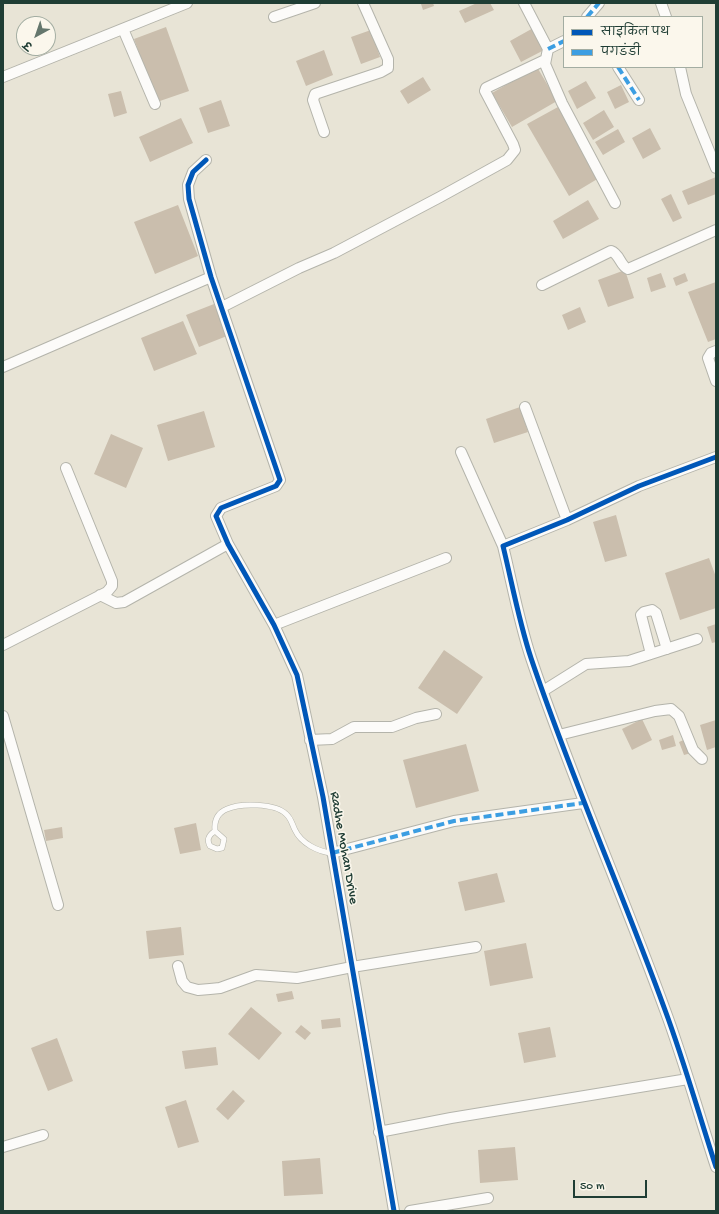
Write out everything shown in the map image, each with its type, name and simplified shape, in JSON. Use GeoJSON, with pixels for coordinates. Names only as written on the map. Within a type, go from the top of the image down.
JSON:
{"type":"FeatureCollection","features":[{"type":"Feature","properties":{"kind":"street"},"geometry":{"type":"LineString","coordinates":[[3,77],[187,3]]}},
{"type":"Feature","properties":{"kind":"street"},"geometry":{"type":"LineString","coordinates":[[274,17],[313,3]]}},
{"type":"Feature","properties":{"kind":"street"},"geometry":{"type":"LineString","coordinates":[[324,132],[313,100],[315,94],[381,72],[388,68],[388,59],[363,3]]}},
{"type":"Feature","properties":{"kind":"street"},"geometry":{"type":"LineString","coordinates":[[524,3],[548,49],[545,60],[562,102],[615,203]]}},
{"type":"Feature","properties":{"kind":"street"},"geometry":{"type":"LineString","coordinates":[[588,16],[598,3]]}},
{"type":"Feature","properties":{"kind":"street"},"geometry":{"type":"LineString","coordinates":[[661,3],[666,16]]}},
{"type":"Feature","properties":{"kind":"street"},"geometry":{"type":"LineString","coordinates":[[123,29],[155,104]]}},
{"type":"Feature","properties":{"kind":"street"},"geometry":{"type":"LineString","coordinates":[[548,49],[563,42]]}},
{"type":"Feature","properties":{"kind":"street"},"geometry":{"type":"LineString","coordinates":[[206,160],[194,170],[188,185],[188,193],[211,277],[222,307],[379,230],[511,157],[515,150],[513,144],[485,91],[486,88],[545,60]]}},
{"type":"Feature","properties":{"kind":"street"},"geometry":{"type":"LineString","coordinates":[[619,68],[639,100]]}},
{"type":"Feature","properties":{"kind":"street"},"geometry":{"type":"LineString","coordinates":[[680,68],[686,94],[716,168]]}},
{"type":"Feature","properties":{"kind":"street"},"geometry":{"type":"LineString","coordinates":[[542,285],[611,251],[617,254],[624,267],[628,269],[716,230]]}},
{"type":"Feature","properties":{"kind":"street"},"geometry":{"type":"LineString","coordinates":[[3,367],[211,277]]}},
{"type":"Feature","properties":{"kind":"street","name":"Radhe Mohan Drive"},"geometry":{"type":"LineString","coordinates":[[222,307],[280,480],[276,486],[221,508],[216,516],[228,544],[274,625],[297,675],[332,853],[394,1211]]}},
{"type":"Feature","properties":{"kind":"street"},"geometry":{"type":"LineString","coordinates":[[716,351],[711,353],[708,358],[716,381]]}},
{"type":"Feature","properties":{"kind":"street"},"geometry":{"type":"LineString","coordinates":[[524,407],[567,520]]}},
{"type":"Feature","properties":{"kind":"street"},"geometry":{"type":"LineString","coordinates":[[461,452],[502,546],[520,622],[543,691],[583,803],[626,905],[666,1012],[716,1167]]}},
{"type":"Feature","properties":{"kind":"street"},"geometry":{"type":"LineString","coordinates":[[502,546],[567,520],[639,486],[716,457]]}},
{"type":"Feature","properties":{"kind":"street"},"geometry":{"type":"LineString","coordinates":[[3,645],[100,595],[109,590],[112,586],[112,581],[66,468]]}},
{"type":"Feature","properties":{"kind":"street"},"geometry":{"type":"LineString","coordinates":[[100,595],[116,604],[124,602],[228,544]]}},
{"type":"Feature","properties":{"kind":"street"},"geometry":{"type":"LineString","coordinates":[[274,625],[446,558]]}},
{"type":"Feature","properties":{"kind":"street"},"geometry":{"type":"LineString","coordinates":[[651,654],[641,616],[644,612],[652,610],[656,613],[667,649]]}},
{"type":"Feature","properties":{"kind":"street"},"geometry":{"type":"LineString","coordinates":[[543,691],[586,664],[622,662],[697,639]]}},
{"type":"Feature","properties":{"kind":"street"},"geometry":{"type":"LineString","coordinates":[[559,735],[648,712],[670,709],[679,716],[693,750],[702,759]]}},
{"type":"Feature","properties":{"kind":"street"},"geometry":{"type":"LineString","coordinates":[[310,740],[332,739],[354,727],[386,728],[416,718],[436,714]]}},
{"type":"Feature","properties":{"kind":"street"},"geometry":{"type":"LineString","coordinates":[[3,716],[58,905]]}},
{"type":"Feature","properties":{"kind":"street"},"geometry":{"type":"LineString","coordinates":[[332,853],[454,821],[583,803]]}},
{"type":"Feature","properties":{"kind":"street"},"geometry":{"type":"LineString","coordinates":[[178,966],[179,974],[187,987],[198,990],[220,988],[256,975],[298,978],[352,967],[476,947]]}},
{"type":"Feature","properties":{"kind":"street"},"geometry":{"type":"LineString","coordinates":[[380,1132],[451,1118],[688,1079]]}},
{"type":"Feature","properties":{"kind":"street"},"geometry":{"type":"LineString","coordinates":[[3,1147],[43,1135]]}},
{"type":"Feature","properties":{"kind":"street"},"geometry":{"type":"LineString","coordinates":[[410,1211],[488,1198]]}},
{"type":"Feature","properties":{"kind":"lane"},"geometry":{"type":"LineString","coordinates":[[215,831],[216,819],[228,808],[253,805],[278,809],[287,814],[297,833],[312,846],[322,852],[332,853]]}},
{"type":"Feature","properties":{"kind":"building"},"geometry":{"type":"Polygon","coordinates":[[[433,3],[434,6],[423,10],[421,4],[433,3]]]}},
{"type":"Feature","properties":{"kind":"building"},"geometry":{"type":"Polygon","coordinates":[[[477,3],[490,3],[494,10],[465,23],[459,11],[477,3]]]}},
{"type":"Feature","properties":{"kind":"building"},"geometry":{"type":"Polygon","coordinates":[[[166,27],[189,91],[157,102],[134,39],[166,27]]]}},
{"type":"Feature","properties":{"kind":"building"},"geometry":{"type":"Polygon","coordinates":[[[535,27],[546,49],[521,62],[510,41],[535,27]]]}},
{"type":"Feature","properties":{"kind":"building"},"geometry":{"type":"Polygon","coordinates":[[[371,30],[380,57],[361,64],[351,37],[371,30]]]}},
{"type":"Feature","properties":{"kind":"building"},"geometry":{"type":"Polygon","coordinates":[[[324,50],[333,75],[306,86],[296,61],[324,50]]]}},
{"type":"Feature","properties":{"kind":"building"},"geometry":{"type":"Polygon","coordinates":[[[537,67],[557,101],[512,127],[492,93],[537,67]]]}},
{"type":"Feature","properties":{"kind":"building"},"geometry":{"type":"Polygon","coordinates":[[[423,77],[431,90],[408,104],[400,91],[423,77]]]}},
{"type":"Feature","properties":{"kind":"building"},"geometry":{"type":"Polygon","coordinates":[[[586,81],[596,98],[577,109],[568,91],[586,81]]]}},
{"type":"Feature","properties":{"kind":"building"},"geometry":{"type":"Polygon","coordinates":[[[621,85],[629,102],[615,109],[607,92],[621,85]]]}},
{"type":"Feature","properties":{"kind":"building"},"geometry":{"type":"Polygon","coordinates":[[[121,91],[127,113],[114,117],[108,94],[121,91]]]}},
{"type":"Feature","properties":{"kind":"building"},"geometry":{"type":"Polygon","coordinates":[[[221,100],[230,126],[208,133],[199,108],[221,100]]]}},
{"type":"Feature","properties":{"kind":"building"},"geometry":{"type":"Polygon","coordinates":[[[558,107],[599,178],[569,196],[527,124],[558,107]]]}},
{"type":"Feature","properties":{"kind":"building"},"geometry":{"type":"Polygon","coordinates":[[[604,110],[614,127],[593,140],[583,123],[604,110]]]}},
{"type":"Feature","properties":{"kind":"building"},"geometry":{"type":"Polygon","coordinates":[[[181,118],[193,143],[150,162],[139,137],[181,118]]]}},
{"type":"Feature","properties":{"kind":"building"},"geometry":{"type":"Polygon","coordinates":[[[650,128],[661,149],[643,159],[632,138],[650,128]]]}},
{"type":"Feature","properties":{"kind":"building"},"geometry":{"type":"Polygon","coordinates":[[[618,129],[625,142],[603,155],[595,142],[618,129]]]}},
{"type":"Feature","properties":{"kind":"building"},"geometry":{"type":"Polygon","coordinates":[[[716,177],[716,194],[688,205],[682,191],[716,177]]]}},
{"type":"Feature","properties":{"kind":"building"},"geometry":{"type":"Polygon","coordinates":[[[671,194],[682,218],[673,222],[661,199],[671,194]]]}},
{"type":"Feature","properties":{"kind":"building"},"geometry":{"type":"Polygon","coordinates":[[[588,200],[599,219],[563,239],[553,221],[588,200]]]}},
{"type":"Feature","properties":{"kind":"building"},"geometry":{"type":"Polygon","coordinates":[[[178,205],[198,256],[155,274],[134,222],[178,205]]]}},
{"type":"Feature","properties":{"kind":"building"},"geometry":{"type":"Polygon","coordinates":[[[625,270],[634,298],[608,307],[598,280],[625,270]]]}},
{"type":"Feature","properties":{"kind":"building"},"geometry":{"type":"Polygon","coordinates":[[[661,273],[666,287],[651,292],[647,278],[661,273]]]}},
{"type":"Feature","properties":{"kind":"building"},"geometry":{"type":"Polygon","coordinates":[[[685,273],[688,281],[676,286],[673,278],[685,273]]]}},
{"type":"Feature","properties":{"kind":"building"},"geometry":{"type":"Polygon","coordinates":[[[716,282],[716,339],[708,342],[688,292],[716,282]]]}},
{"type":"Feature","properties":{"kind":"building"},"geometry":{"type":"Polygon","coordinates":[[[214,304],[227,336],[199,347],[186,315],[214,304]]]}},
{"type":"Feature","properties":{"kind":"building"},"geometry":{"type":"Polygon","coordinates":[[[580,307],[586,322],[568,330],[562,315],[580,307]]]}},
{"type":"Feature","properties":{"kind":"building"},"geometry":{"type":"Polygon","coordinates":[[[183,321],[197,354],[154,371],[141,338],[183,321]]]}},
{"type":"Feature","properties":{"kind":"building"},"geometry":{"type":"Polygon","coordinates":[[[520,407],[528,432],[494,443],[486,419],[520,407]]]}},
{"type":"Feature","properties":{"kind":"building"},"geometry":{"type":"Polygon","coordinates":[[[204,411],[215,447],[168,461],[157,425],[204,411]]]}},
{"type":"Feature","properties":{"kind":"building"},"geometry":{"type":"Polygon","coordinates":[[[111,434],[143,448],[126,488],[94,474],[111,434]]]}},
{"type":"Feature","properties":{"kind":"building"},"geometry":{"type":"Polygon","coordinates":[[[616,515],[627,556],[605,562],[593,522],[616,515]]]}},
{"type":"Feature","properties":{"kind":"building"},"geometry":{"type":"Polygon","coordinates":[[[709,558],[716,577],[716,608],[680,620],[665,573],[709,558]]]}},
{"type":"Feature","properties":{"kind":"building"},"geometry":{"type":"Polygon","coordinates":[[[716,624],[716,642],[712,643],[707,627],[716,624]]]}},
{"type":"Feature","properties":{"kind":"building"},"geometry":{"type":"Polygon","coordinates":[[[444,650],[483,677],[457,714],[418,688],[444,650]]]}},
{"type":"Feature","properties":{"kind":"building"},"geometry":{"type":"Polygon","coordinates":[[[642,719],[652,740],[632,750],[622,729],[642,719]]]}},
{"type":"Feature","properties":{"kind":"building"},"geometry":{"type":"Polygon","coordinates":[[[716,720],[716,747],[707,750],[700,725],[716,720]]]}},
{"type":"Feature","properties":{"kind":"building"},"geometry":{"type":"Polygon","coordinates":[[[673,735],[676,746],[662,750],[659,740],[673,735]]]}},
{"type":"Feature","properties":{"kind":"building"},"geometry":{"type":"Polygon","coordinates":[[[686,739],[691,753],[684,755],[679,742],[686,739]]]}},
{"type":"Feature","properties":{"kind":"building"},"geometry":{"type":"Polygon","coordinates":[[[466,744],[479,791],[416,808],[403,760],[466,744]]]}},
{"type":"Feature","properties":{"kind":"building"},"geometry":{"type":"Polygon","coordinates":[[[196,823],[201,850],[180,854],[174,828],[196,823]]]}},
{"type":"Feature","properties":{"kind":"building"},"geometry":{"type":"Polygon","coordinates":[[[62,827],[63,838],[46,841],[44,830],[62,827]]]}},
{"type":"Feature","properties":{"kind":"building"},"geometry":{"type":"Polygon","coordinates":[[[497,873],[505,902],[465,911],[458,882],[497,873]]]}},
{"type":"Feature","properties":{"kind":"building"},"geometry":{"type":"Polygon","coordinates":[[[181,927],[184,955],[149,959],[146,931],[181,927]]]}},
{"type":"Feature","properties":{"kind":"building"},"geometry":{"type":"Polygon","coordinates":[[[526,943],[533,978],[490,986],[484,951],[526,943]]]}},
{"type":"Feature","properties":{"kind":"building"},"geometry":{"type":"Polygon","coordinates":[[[292,991],[294,999],[278,1002],[276,994],[292,991]]]}},
{"type":"Feature","properties":{"kind":"building"},"geometry":{"type":"Polygon","coordinates":[[[251,1007],[282,1033],[259,1060],[228,1034],[251,1007]]]}},
{"type":"Feature","properties":{"kind":"building"},"geometry":{"type":"Polygon","coordinates":[[[340,1018],[341,1027],[322,1029],[321,1020],[340,1018]]]}},
{"type":"Feature","properties":{"kind":"building"},"geometry":{"type":"Polygon","coordinates":[[[301,1025],[311,1033],[305,1040],[295,1032],[301,1025]]]}},
{"type":"Feature","properties":{"kind":"building"},"geometry":{"type":"Polygon","coordinates":[[[550,1027],[556,1057],[524,1063],[518,1033],[550,1027]]]}},
{"type":"Feature","properties":{"kind":"building"},"geometry":{"type":"Polygon","coordinates":[[[57,1038],[73,1081],[48,1091],[31,1048],[57,1038]]]}},
{"type":"Feature","properties":{"kind":"building"},"geometry":{"type":"Polygon","coordinates":[[[216,1047],[218,1065],[185,1069],[182,1051],[216,1047]]]}},
{"type":"Feature","properties":{"kind":"building"},"geometry":{"type":"Polygon","coordinates":[[[233,1090],[245,1101],[228,1120],[216,1109],[233,1090]]]}},
{"type":"Feature","properties":{"kind":"building"},"geometry":{"type":"Polygon","coordinates":[[[186,1100],[199,1142],[178,1148],[165,1107],[186,1100]]]}},
{"type":"Feature","properties":{"kind":"building"},"geometry":{"type":"Polygon","coordinates":[[[515,1147],[518,1180],[480,1183],[478,1150],[515,1147]]]}},
{"type":"Feature","properties":{"kind":"building"},"geometry":{"type":"Polygon","coordinates":[[[320,1158],[323,1194],[284,1196],[282,1161],[320,1158]]]}},
{"type":"Feature","properties":{"kind":"marked path"},"geometry":{"type":"LineString","coordinates":[[588,16],[599,3]]}},
{"type":"Feature","properties":{"kind":"marked path"},"geometry":{"type":"LineString","coordinates":[[548,49],[563,42]]}},
{"type":"Feature","properties":{"kind":"marked path"},"geometry":{"type":"LineString","coordinates":[[619,68],[639,100]]}},
{"type":"Feature","properties":{"kind":"marked path"},"geometry":{"type":"LineString","coordinates":[[332,853],[454,821],[583,803]]}},
{"type":"Feature","properties":{"kind":"cycle path"},"geometry":{"type":"LineString","coordinates":[[206,160],[193,172],[188,185],[189,199],[211,277],[280,480],[276,486],[221,508],[216,516],[228,544],[274,625],[297,675],[323,797],[394,1211]]}},
{"type":"Feature","properties":{"kind":"cycle path"},"geometry":{"type":"LineString","coordinates":[[716,457],[639,486],[567,520],[503,546],[519,616],[546,702],[672,1029],[716,1167]]}}]}
